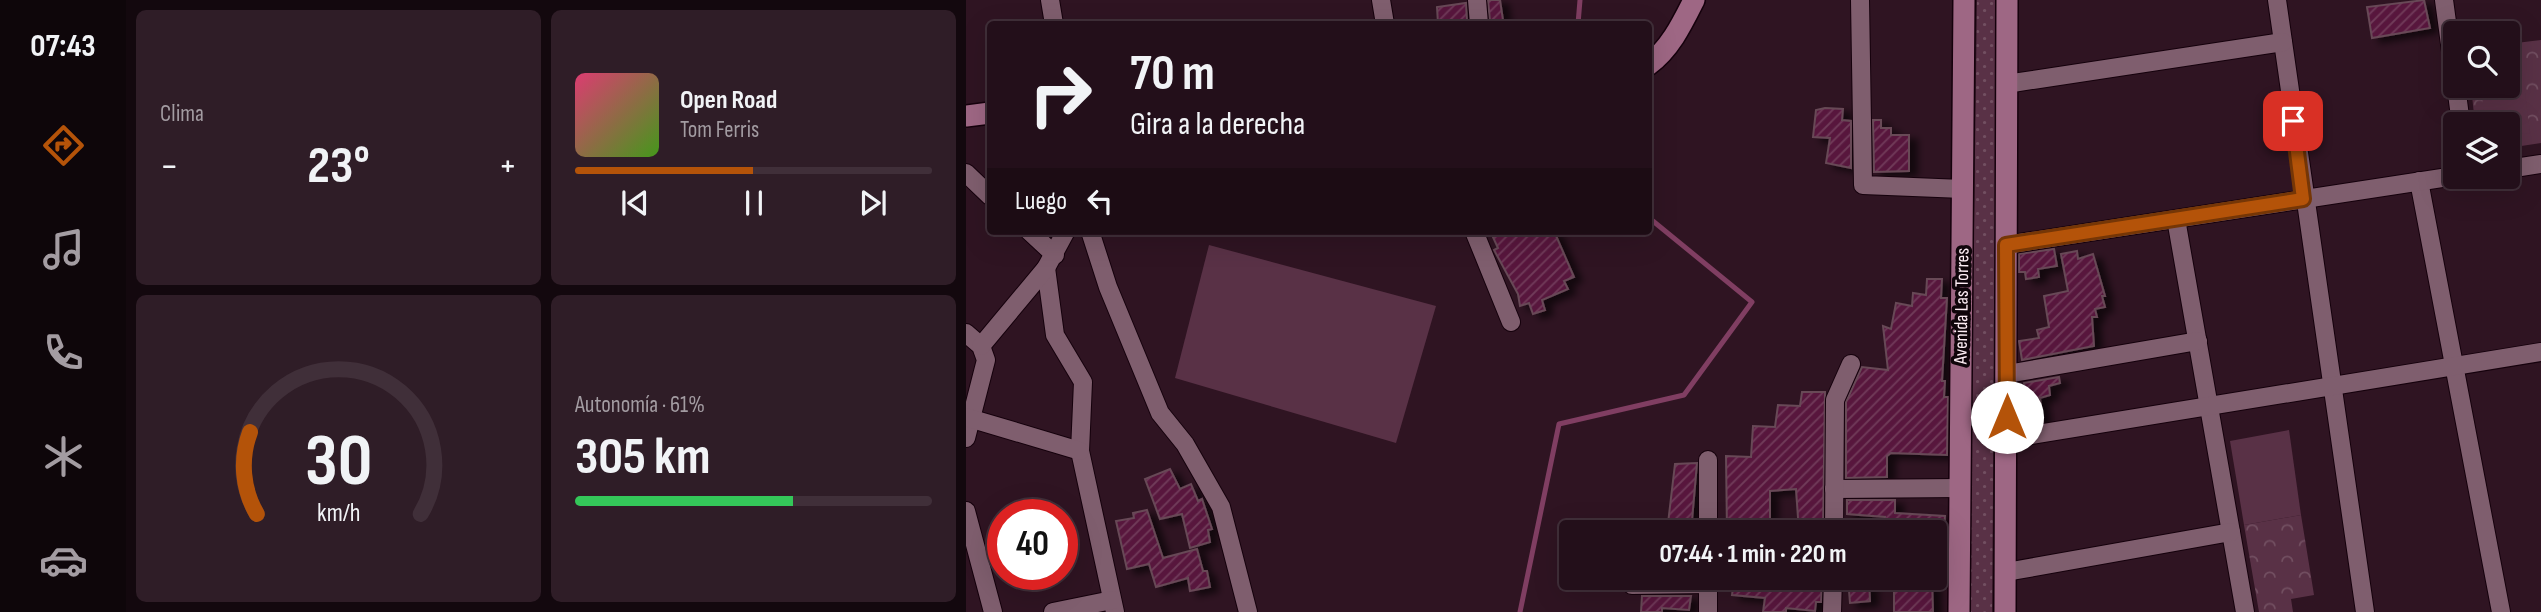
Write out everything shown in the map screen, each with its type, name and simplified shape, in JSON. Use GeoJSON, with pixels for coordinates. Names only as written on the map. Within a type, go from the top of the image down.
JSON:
{"type":"FeatureCollection","features":[{"type":"Feature","properties":{"kind":"street"},"geometry":{"type":"LineString","coordinates":[[1050,0],[1054,21]]}},
{"type":"Feature","properties":{"kind":"street"},"geometry":{"type":"LineString","coordinates":[[1381,0],[1384,21]]}},
{"type":"Feature","properties":{"kind":"street"},"geometry":{"type":"LineString","coordinates":[[1477,0],[1479,21]]}},
{"type":"Feature","properties":{"kind":"street"},"geometry":{"type":"LineString","coordinates":[[1652,62],[1660,57],[1681,27],[1694,0]]}},
{"type":"Feature","properties":{"kind":"street"},"geometry":{"type":"LineString","coordinates":[[1860,0],[1863,185],[1963,189]]}},
{"type":"Feature","properties":{"kind":"street","name":"Avenida Las Torres"},"geometry":{"type":"LineString","coordinates":[[1959,612],[1964,0]]}},
{"type":"Feature","properties":{"kind":"street"},"geometry":{"type":"LineString","coordinates":[[2005,612],[2007,0]]}},
{"type":"Feature","properties":{"kind":"street"},"geometry":{"type":"LineString","coordinates":[[2277,0],[2303,199],[2364,612]]}},
{"type":"Feature","properties":{"kind":"street"},"geometry":{"type":"LineString","coordinates":[[2444,0],[2447,21]]}},
{"type":"Feature","properties":{"kind":"street"},"geometry":{"type":"LineString","coordinates":[[2006,84],[2283,42]]}},
{"type":"Feature","properties":{"kind":"street"},"geometry":{"type":"LineString","coordinates":[[966,116],[987,113]]}},
{"type":"Feature","properties":{"kind":"street"},"geometry":{"type":"LineString","coordinates":[[2520,169],[2540,168]]}},
{"type":"Feature","properties":{"kind":"street"},"geometry":{"type":"LineString","coordinates":[[966,173],[987,193]]}},
{"type":"Feature","properties":{"kind":"street"},"geometry":{"type":"LineString","coordinates":[[2006,245],[2443,178]]}},
{"type":"Feature","properties":{"kind":"street"},"geometry":{"type":"LineString","coordinates":[[2418,181],[2501,612]]}},
{"type":"Feature","properties":{"kind":"street"},"geometry":{"type":"LineString","coordinates":[[2176,219],[2245,612]]}},
{"type":"Feature","properties":{"kind":"street"},"geometry":{"type":"LineString","coordinates":[[1032,235],[1051,262],[1055,335],[1083,382],[1080,451],[1114,606],[1053,612]]}},
{"type":"Feature","properties":{"kind":"street"},"geometry":{"type":"LineString","coordinates":[[981,346],[1051,262],[1064,235]]}},
{"type":"Feature","properties":{"kind":"street"},"geometry":{"type":"LineString","coordinates":[[1091,235],[1108,287],[1160,412],[1185,444],[1221,507],[1248,612]]}},
{"type":"Feature","properties":{"kind":"street"},"geometry":{"type":"LineString","coordinates":[[1476,235],[1511,323]]}},
{"type":"Feature","properties":{"kind":"street"},"geometry":{"type":"LineString","coordinates":[[966,333],[981,346],[986,360],[969,417],[966,439]]}},
{"type":"Feature","properties":{"kind":"street"},"geometry":{"type":"LineString","coordinates":[[2007,374],[2198,341]]}},
{"type":"Feature","properties":{"kind":"street"},"geometry":{"type":"LineString","coordinates":[[2007,439],[2541,352]]}},
{"type":"Feature","properties":{"kind":"street"},"geometry":{"type":"LineString","coordinates":[[1834,520],[1835,400],[1851,364]]}},
{"type":"Feature","properties":{"kind":"street"},"geometry":{"type":"LineString","coordinates":[[969,417],[1080,451]]}},
{"type":"Feature","properties":{"kind":"street"},"geometry":{"type":"LineString","coordinates":[[1708,460],[1708,520]]}},
{"type":"Feature","properties":{"kind":"street"},"geometry":{"type":"LineString","coordinates":[[1834,489],[1960,488]]}},
{"type":"Feature","properties":{"kind":"street"},"geometry":{"type":"LineString","coordinates":[[966,511],[993,612]]}},
{"type":"Feature","properties":{"kind":"street"},"geometry":{"type":"LineString","coordinates":[[2006,572],[2231,532]]}},
{"type":"Feature","properties":{"kind":"street"},"geometry":{"type":"LineString","coordinates":[[1708,590],[1708,612]]}},
{"type":"Feature","properties":{"kind":"street"},"geometry":{"type":"LineString","coordinates":[[1832,612],[1833,590]]}},
{"type":"Feature","properties":{"kind":"green space"},"geometry":{"type":"Polygon","coordinates":[[[1977,0],[1997,0],[1992,612],[1969,612],[1977,0]]]}},
{"type":"Feature","properties":{"kind":"green space"},"geometry":{"type":"Polygon","coordinates":[[[2541,40],[2541,143],[2520,146],[2520,112],[2474,112],[2472,98],[2520,98],[2520,43],[2541,40]]]}},
{"type":"Feature","properties":{"kind":"green space"},"geometry":{"type":"Polygon","coordinates":[[[2520,60],[2530,133],[2520,134],[2520,112],[2484,112],[2482,98],[2520,98],[2520,60]]]}},
{"type":"Feature","properties":{"kind":"green space"},"geometry":{"type":"Polygon","coordinates":[[[1209,245],[1436,306],[1396,443],[1175,378],[1209,245]]]}},
{"type":"Feature","properties":{"kind":"green space"},"geometry":{"type":"Polygon","coordinates":[[[2289,430],[2301,515],[2244,525],[2230,441],[2289,430]]]}},
{"type":"Feature","properties":{"kind":"green space"},"geometry":{"type":"Polygon","coordinates":[[[2301,515],[2314,595],[2291,599],[2293,612],[2259,612],[2244,525],[2301,515]]]}},
{"type":"Feature","properties":{"kind":"building"},"geometry":{"type":"Polygon","coordinates":[[[1488,0],[1500,0],[1503,20],[1490,21],[1488,0]]]}},
{"type":"Feature","properties":{"kind":"building"},"geometry":{"type":"Polygon","coordinates":[[[2424,0],[2430,28],[2372,38],[2367,7],[2424,0]]]}},
{"type":"Feature","properties":{"kind":"building"},"geometry":{"type":"Polygon","coordinates":[[[1466,3],[1467,21],[1438,21],[1437,7],[1466,3]]]}},
{"type":"Feature","properties":{"kind":"building"},"geometry":{"type":"Polygon","coordinates":[[[1843,109],[1842,120],[1851,121],[1851,168],[1826,163],[1830,138],[1813,137],[1816,110],[1843,109]]]}},
{"type":"Feature","properties":{"kind":"building"},"geometry":{"type":"Polygon","coordinates":[[[1873,120],[1881,120],[1881,128],[1891,128],[1891,135],[1909,135],[1909,171],[1874,172],[1873,120]]]}},
{"type":"Feature","properties":{"kind":"building"},"geometry":{"type":"Polygon","coordinates":[[[1492,235],[1556,235],[1574,277],[1564,281],[1568,289],[1542,300],[1545,310],[1533,314],[1529,303],[1520,306],[1518,294],[1494,250],[1498,248],[1492,235]]]}},
{"type":"Feature","properties":{"kind":"building"},"geometry":{"type":"Polygon","coordinates":[[[2054,249],[2057,266],[2038,269],[2039,277],[2026,279],[2025,272],[2019,272],[2019,254],[2054,249]]]}},
{"type":"Feature","properties":{"kind":"building"},"geometry":{"type":"Polygon","coordinates":[[[2077,251],[2078,259],[2093,254],[2105,296],[2102,296],[2105,307],[2095,309],[2097,317],[2092,317],[2094,346],[2022,360],[2019,341],[2039,338],[2037,330],[2049,327],[2044,296],[2068,291],[2061,254],[2077,251]]]}},
{"type":"Feature","properties":{"kind":"building"},"geometry":{"type":"Polygon","coordinates":[[[1927,279],[1942,279],[1941,298],[1947,298],[1942,381],[1945,381],[1944,397],[1948,397],[1947,455],[1891,453],[1887,456],[1887,477],[1846,478],[1846,402],[1862,367],[1888,370],[1883,326],[1891,329],[1896,303],[1912,306],[1913,293],[1926,295],[1927,279]]]}},
{"type":"Feature","properties":{"kind":"building"},"geometry":{"type":"Polygon","coordinates":[[[2059,377],[2060,383],[2049,386],[2050,395],[2040,398],[2043,422],[2021,425],[2019,405],[2027,399],[2024,383],[2059,377]]]}},
{"type":"Feature","properties":{"kind":"building"},"geometry":{"type":"Polygon","coordinates":[[[1802,392],[1825,392],[1823,520],[1798,520],[1796,489],[1770,491],[1770,520],[1727,520],[1726,456],[1751,457],[1753,426],[1775,427],[1778,405],[1800,406],[1802,392]]]}},
{"type":"Feature","properties":{"kind":"building"},"geometry":{"type":"Polygon","coordinates":[[[1697,463],[1692,520],[1668,520],[1675,464],[1697,463]]]}},
{"type":"Feature","properties":{"kind":"building"},"geometry":{"type":"Polygon","coordinates":[[[1170,469],[1180,489],[1191,484],[1198,501],[1202,499],[1212,529],[1208,530],[1210,542],[1190,548],[1182,514],[1160,519],[1145,479],[1170,469]]]}},
{"type":"Feature","properties":{"kind":"building"},"geometry":{"type":"Polygon","coordinates":[[[1847,500],[1895,500],[1895,513],[1945,516],[1945,520],[1885,520],[1885,517],[1847,514],[1847,500]]]}},
{"type":"Feature","properties":{"kind":"building"},"geometry":{"type":"Polygon","coordinates":[[[1147,510],[1163,558],[1197,549],[1203,571],[1207,571],[1210,587],[1190,591],[1188,578],[1156,587],[1149,564],[1127,569],[1116,521],[1134,518],[1133,513],[1147,510]]]}},
{"type":"Feature","properties":{"kind":"building"},"geometry":{"type":"Polygon","coordinates":[[[1733,590],[1822,590],[1821,602],[1816,602],[1815,611],[1786,608],[1786,612],[1763,612],[1765,598],[1732,595],[1733,590]]]}},
{"type":"Feature","properties":{"kind":"building"},"geometry":{"type":"Polygon","coordinates":[[[1849,590],[1870,590],[1870,601],[1850,603],[1849,590]]]}},
{"type":"Feature","properties":{"kind":"building"},"geometry":{"type":"Polygon","coordinates":[[[1894,590],[1932,590],[1933,612],[1894,612],[1894,590]]]}},
{"type":"Feature","properties":{"kind":"building"},"geometry":{"type":"Polygon","coordinates":[[[1642,596],[1691,596],[1689,610],[1662,608],[1662,612],[1641,612],[1642,596]]]}},
{"type":"Feature","properties":{"kind":"waterway"},"geometry":{"type":"LineString","coordinates":[[1578,21],[1580,0]]}},
{"type":"Feature","properties":{"kind":"waterway"},"geometry":{"type":"LineString","coordinates":[[1520,612],[1559,424],[1684,395],[1752,302],[1652,220]]}},
{"type":"Feature","properties":{"kind":"route"},"geometry":{"type":"LineString","coordinates":[[2007,417],[2006,245],[2303,199],[2293,121]]}}]}
